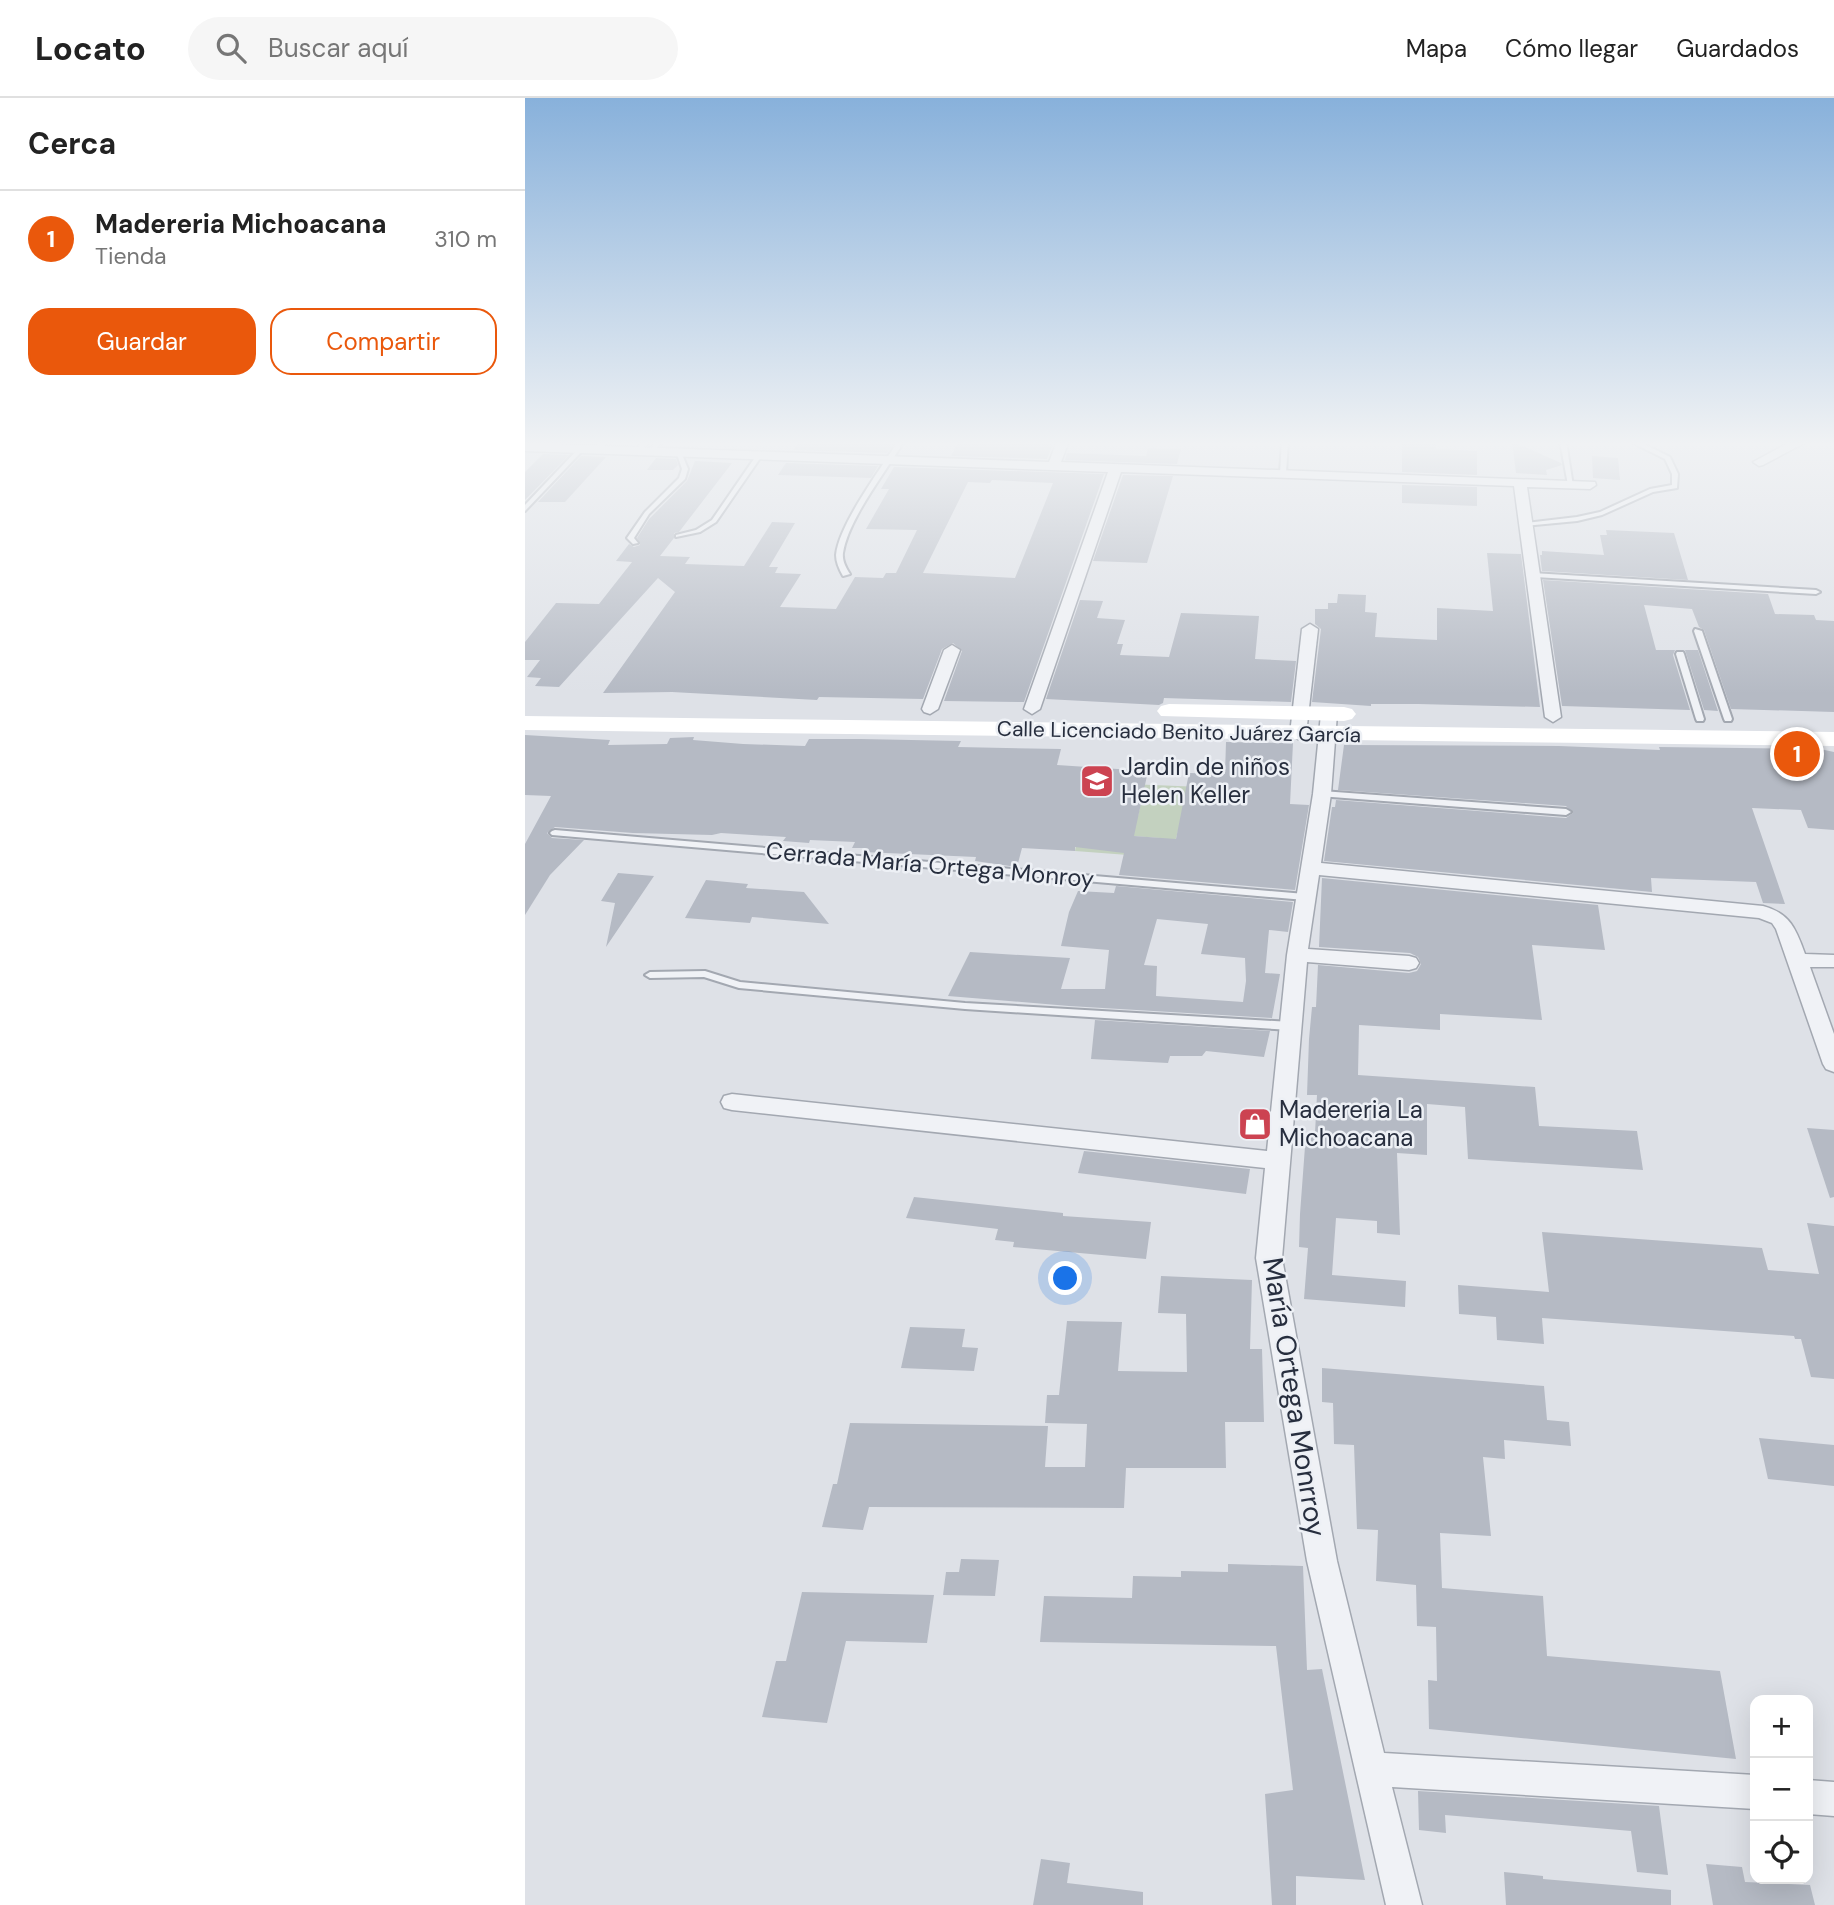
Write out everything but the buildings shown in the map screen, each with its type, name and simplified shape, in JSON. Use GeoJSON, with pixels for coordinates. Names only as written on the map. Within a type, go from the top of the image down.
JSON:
{"type":"FeatureCollection","features":[{"type":"Feature","properties":{"kind":"street"},"geometry":{"type":"LineString","coordinates":[[1032,709],[1096,525]]}},
{"type":"Feature","properties":{"kind":"street"},"geometry":{"type":"LineString","coordinates":[[1526,525],[1553,717]]}},
{"type":"Feature","properties":{"kind":"street"},"geometry":{"type":"LineString","coordinates":[[1299,723],[1310,629]]}},
{"type":"Feature","properties":{"kind":"street"},"geometry":{"type":"LineString","coordinates":[[930,709],[952,650]]}},
{"type":"Feature","properties":{"kind":"street","name":"Calle Licenciado Benito Juárez García"},"geometry":{"type":"LineString","coordinates":[[525,705],[1032,709],[1299,723]]}},
{"type":"Feature","properties":{"kind":"street","name":"Calle Licenciado Benito Juárez García"},"geometry":{"type":"LineString","coordinates":[[525,723],[1328,723],[1553,717],[1834,721]]}},
{"type":"Feature","properties":{"kind":"street","name":"Calle Licenciado Benito Juárez García"},"geometry":{"type":"LineString","coordinates":[[1328,723],[1834,739]]}},
{"type":"Feature","properties":{"kind":"street","name":"María Ortega Monrroy"},"geometry":{"type":"LineString","coordinates":[[1328,723],[1322,794],[1297,955],[1269,1258],[1322,1561],[1404,1905]]}},
{"type":"Feature","properties":{"kind":"street"},"geometry":{"type":"LineString","coordinates":[[1310,868],[1763,912],[1779,919],[1786,929],[1834,1064]]}},
{"type":"Feature","properties":{"kind":"street"},"geometry":{"type":"LineString","coordinates":[[1297,955],[1409,963]]}},
{"type":"Feature","properties":{"kind":"street"},"geometry":{"type":"LineString","coordinates":[[1795,960],[1834,961]]}},
{"type":"Feature","properties":{"kind":"street"},"geometry":{"type":"LineString","coordinates":[[732,1102],[1278,1161]]}},
{"type":"Feature","properties":{"kind":"street"},"geometry":{"type":"LineString","coordinates":[[1370,1769],[1750,1792]]}},
{"type":"Feature","properties":{"kind":"street"},"geometry":{"type":"LineString","coordinates":[[1813,1797],[1834,1799]]}},
{"type":"Feature","properties":{"kind":"lane"},"geometry":{"type":"LineString","coordinates":[[635,543],[630,538],[639,525]]}},
{"type":"Feature","properties":{"kind":"lane"},"geometry":{"type":"LineString","coordinates":[[678,536],[698,531],[707,525]]}},
{"type":"Feature","properties":{"kind":"lane"},"geometry":{"type":"LineString","coordinates":[[846,574],[840,554],[853,525]]}},
{"type":"Feature","properties":{"kind":"lane"},"geometry":{"type":"LineString","coordinates":[[1535,575],[1816,592]]}},
{"type":"Feature","properties":{"kind":"lane"},"geometry":{"type":"LineString","coordinates":[[1697,631],[1728,719]]}},
{"type":"Feature","properties":{"kind":"lane"},"geometry":{"type":"LineString","coordinates":[[1680,654],[1700,719]]}},
{"type":"Feature","properties":{"kind":"lane"},"geometry":{"type":"LineString","coordinates":[[1322,794],[1566,812]]}},
{"type":"Feature","properties":{"kind":"lane","name":"Cerrada María Ortega Monroy"},"geometry":{"type":"LineString","coordinates":[[555,833],[1305,897]]}},
{"type":"Feature","properties":{"kind":"lane"},"geometry":{"type":"LineString","coordinates":[[650,975],[705,974],[739,985],[952,1005],[1291,1026]]}},
{"type":"Feature","properties":{"kind":"green space"},"geometry":{"type":"Polygon","coordinates":[[[1127,784],[1203,787],[1178,831],[1171,856],[1160,838],[1133,836],[1128,855],[1075,851],[1077,840],[1138,816],[1141,803],[1127,784]]]}},
{"type":"Feature","properties":{"kind":"place","name":"Madereria Michoacana"},"geometry":{"type":"Point","coordinates":[1797,754]}},
{"type":"Feature","properties":{"kind":"place","name":"Jardin de niños Helen Keller"},"geometry":{"type":"Point","coordinates":[1097,781]}},
{"type":"Feature","properties":{"kind":"place","name":"Madereria La Michoacana"},"geometry":{"type":"Point","coordinates":[1255,1124]}}]}
